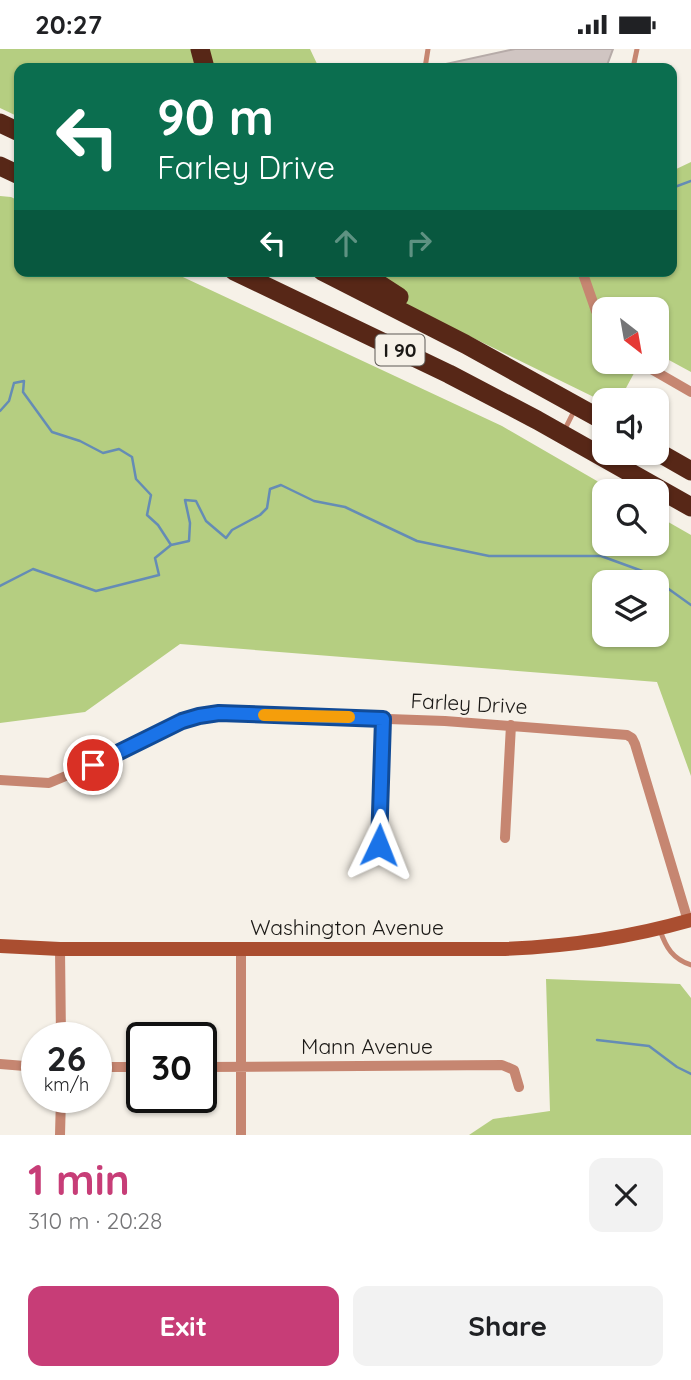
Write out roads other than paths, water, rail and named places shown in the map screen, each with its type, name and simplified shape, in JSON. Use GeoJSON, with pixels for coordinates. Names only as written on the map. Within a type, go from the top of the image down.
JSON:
{"type":"FeatureCollection","features":[{"type":"Feature","properties":{"kind":"highway","name":"I 90"},"geometry":{"type":"LineString","coordinates":[[247,277],[449,374],[691,507]]}},
{"type":"Feature","properties":{"kind":"highway","name":"I 90"},"geometry":{"type":"LineString","coordinates":[[334,277],[500,363],[592,414]]}},
{"type":"Feature","properties":{"kind":"highway"},"geometry":{"type":"LineString","coordinates":[[368,277],[500,363]]}},
{"type":"Feature","properties":{"kind":"highway"},"geometry":{"type":"LineString","coordinates":[[669,458],[691,471]]}},
{"type":"Feature","properties":{"kind":"street"},"geometry":{"type":"LineString","coordinates":[[584,277],[592,300]]}},
{"type":"Feature","properties":{"kind":"street"},"geometry":{"type":"LineString","coordinates":[[662,375],[691,392]]}},
{"type":"Feature","properties":{"kind":"street","name":"Farley Drive"},"geometry":{"type":"LineString","coordinates":[[0,780],[49,783],[109,758],[182,721],[219,713],[511,725],[627,735],[635,744],[690,920]]}},
{"type":"Feature","properties":{"kind":"street"},"geometry":{"type":"LineString","coordinates":[[379,845],[383,719]]}},
{"type":"Feature","properties":{"kind":"street"},"geometry":{"type":"LineString","coordinates":[[505,838],[511,725]]}},
{"type":"Feature","properties":{"kind":"street","name":"Washington Avenue"},"geometry":{"type":"LineString","coordinates":[[0,946],[60,949],[541,947],[602,941],[690,920]]}},
{"type":"Feature","properties":{"kind":"street"},"geometry":{"type":"LineString","coordinates":[[60,949],[61,1022]]}},
{"type":"Feature","properties":{"kind":"street"},"geometry":{"type":"LineString","coordinates":[[241,949],[241,1135]]}},
{"type":"Feature","properties":{"kind":"street"},"geometry":{"type":"LineString","coordinates":[[0,1064],[21,1066]]}},
{"type":"Feature","properties":{"kind":"street","name":"Mann Avenue"},"geometry":{"type":"LineString","coordinates":[[217,1067],[502,1065],[514,1070],[519,1087]]}},
{"type":"Feature","properties":{"kind":"street"},"geometry":{"type":"LineString","coordinates":[[60,1135],[61,1113]]}},
{"type":"Feature","properties":{"kind":"lane"},"geometry":{"type":"LineString","coordinates":[[562,434],[577,406]]}},
{"type":"Feature","properties":{"kind":"lane"},"geometry":{"type":"LineString","coordinates":[[660,928],[664,944],[673,956],[691,965]]}},
{"type":"Feature","properties":{"kind":"waterway"},"geometry":{"type":"LineString","coordinates":[[677,186],[691,181]]}},
{"type":"Feature","properties":{"kind":"waterway"},"geometry":{"type":"LineString","coordinates":[[0,411],[9,401],[14,383],[24,381],[23,392],[52,432],[80,441],[103,453],[119,449],[132,457],[136,479],[151,495],[147,515],[158,525],[171,545],[189,541],[190,523],[185,500],[196,501],[206,521],[226,538],[232,530],[260,515],[267,508],[270,489],[281,485],[314,501],[345,507],[417,541],[489,556],[601,556],[645,572],[691,605]]}},
{"type":"Feature","properties":{"kind":"waterway"},"geometry":{"type":"LineString","coordinates":[[0,586],[33,569],[96,591],[159,575],[155,558],[171,545]]}},
{"type":"Feature","properties":{"kind":"waterway"},"geometry":{"type":"LineString","coordinates":[[597,1040],[649,1046],[691,1074]]}}]}
